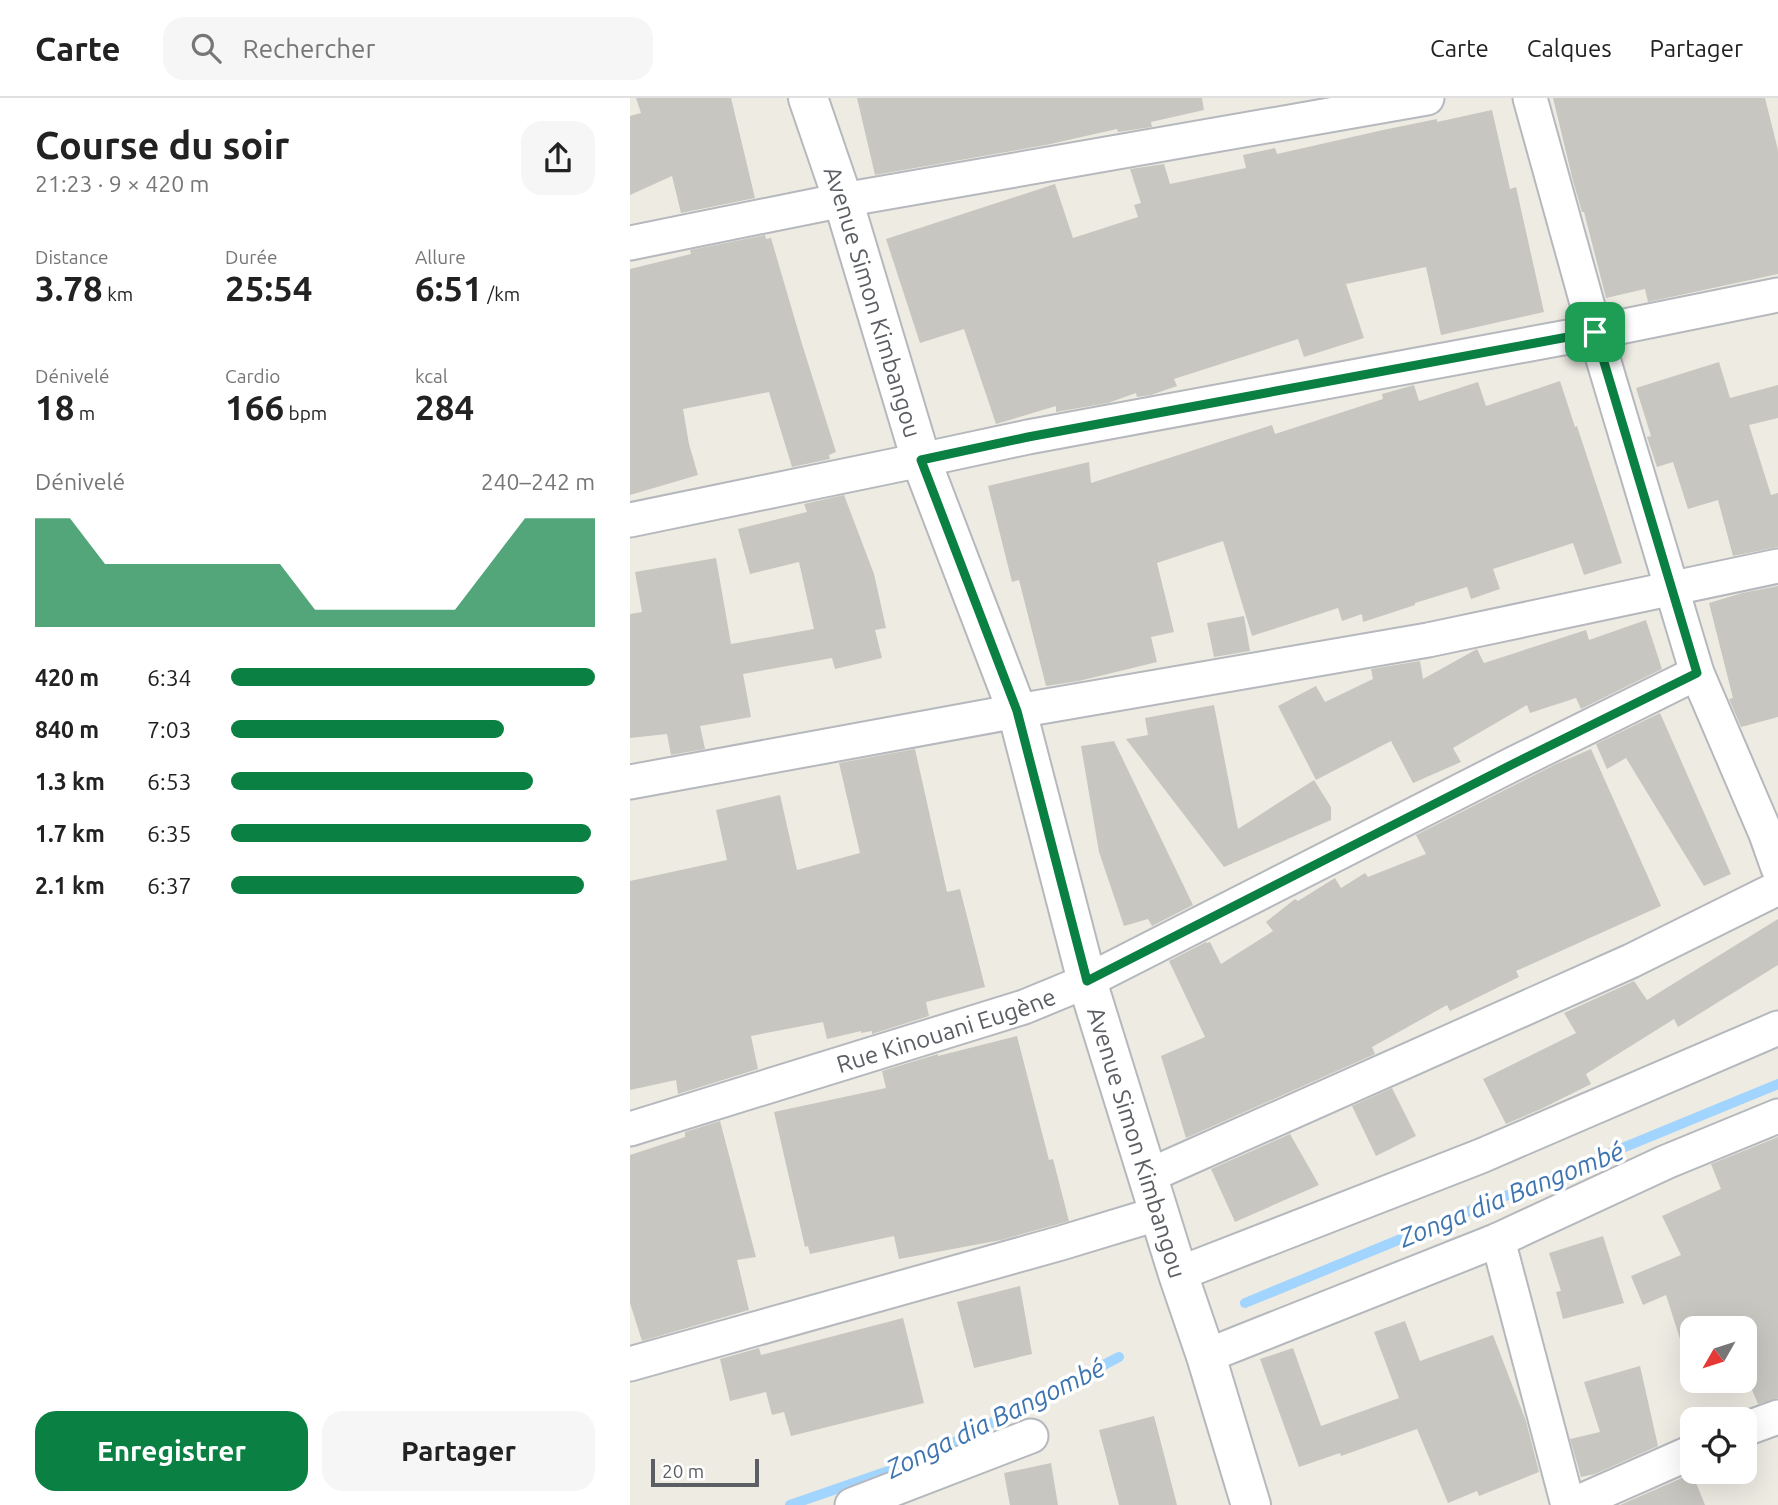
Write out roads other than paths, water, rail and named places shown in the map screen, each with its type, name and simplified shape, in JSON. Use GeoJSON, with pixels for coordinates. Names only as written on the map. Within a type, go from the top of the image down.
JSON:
{"type":"FeatureCollection","features":[{"type":"Feature","properties":{"kind":"street","name":"Avenue Simon Kimbangou"},"geometry":{"type":"LineString","coordinates":[[808,98],[843,200],[921,460],[1017,711],[1087,981],[1251,1505]]}},
{"type":"Feature","properties":{"kind":"street"},"geometry":{"type":"LineString","coordinates":[[630,243],[843,200],[1427,98]]}},
{"type":"Feature","properties":{"kind":"street"},"geometry":{"type":"LineString","coordinates":[[1530,98],[1595,332],[1697,673],[1778,868]]}},
{"type":"Feature","properties":{"kind":"street"},"geometry":{"type":"LineString","coordinates":[[630,520],[1042,434],[1595,332],[1778,295]]}},
{"type":"Feature","properties":{"kind":"street"},"geometry":{"type":"LineString","coordinates":[[630,782],[1017,711],[1428,640],[1778,566]]}},
{"type":"Feature","properties":{"kind":"street","name":"Rue Kinouani Eugène"},"geometry":{"type":"LineString","coordinates":[[630,1129],[1024,1007],[1087,981],[1697,673]]}},
{"type":"Feature","properties":{"kind":"street"},"geometry":{"type":"LineString","coordinates":[[1148,1176],[1618,966],[1778,888]]}},
{"type":"Feature","properties":{"kind":"street"},"geometry":{"type":"LineString","coordinates":[[1178,1274],[1481,1156],[1778,1028]]}},
{"type":"Feature","properties":{"kind":"street"},"geometry":{"type":"LineString","coordinates":[[1206,1356],[1498,1240],[1666,1162],[1778,1116]]}},
{"type":"Feature","properties":{"kind":"street"},"geometry":{"type":"LineString","coordinates":[[630,1364],[1160,1213]]}},
{"type":"Feature","properties":{"kind":"street"},"geometry":{"type":"LineString","coordinates":[[1498,1240],[1570,1505],[1680,1457]]}},
{"type":"Feature","properties":{"kind":"street"},"geometry":{"type":"LineString","coordinates":[[1757,1425],[1778,1417]]}},
{"type":"Feature","properties":{"kind":"street"},"geometry":{"type":"LineString","coordinates":[[852,1505],[1031,1436]]}},
{"type":"Feature","properties":{"kind":"waterway","name":"Zonga dia Bangombé"},"geometry":{"type":"LineString","coordinates":[[1245,1303],[1778,1084]]}},
{"type":"Feature","properties":{"kind":"waterway","name":"Zonga dia Bangombé"},"geometry":{"type":"LineString","coordinates":[[790,1505],[920,1460],[1119,1357]]}}]}
